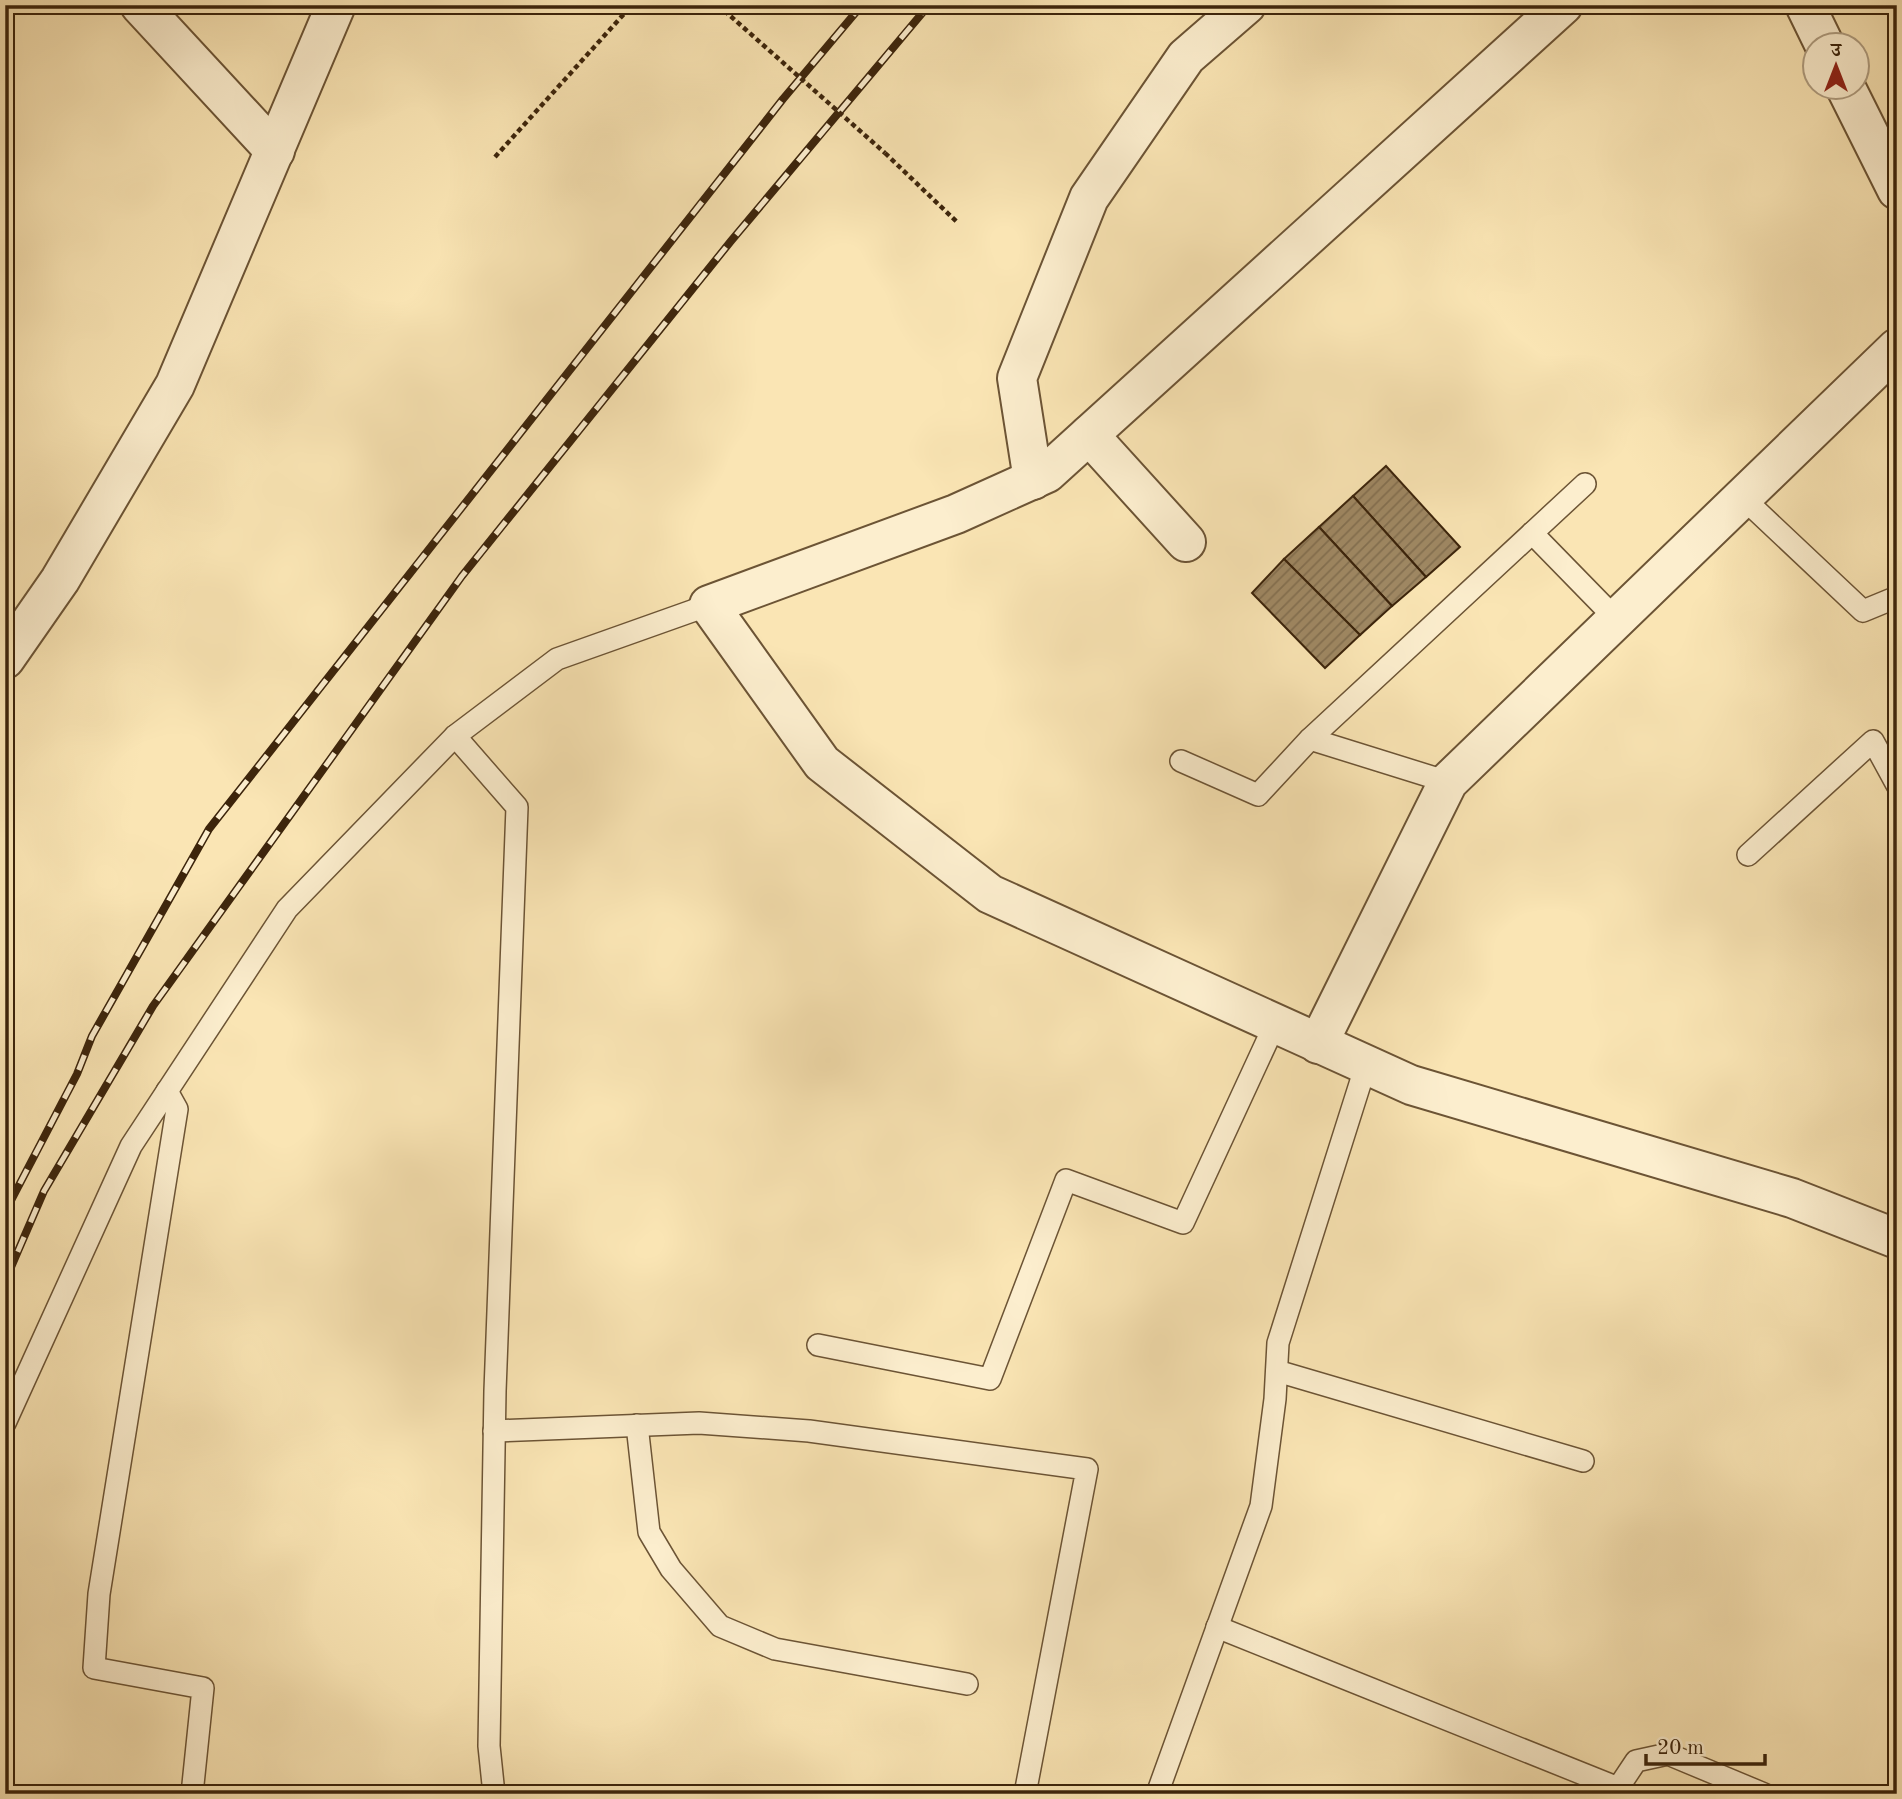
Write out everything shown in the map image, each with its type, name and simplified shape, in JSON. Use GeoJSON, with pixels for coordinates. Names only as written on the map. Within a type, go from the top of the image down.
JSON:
{"type":"FeatureCollection","features":[{"type":"Feature","properties":{"kind":"street"},"geometry":{"type":"LineString","coordinates":[[140,5],[275,151]]}},
{"type":"Feature","properties":{"kind":"street"},"geometry":{"type":"LineString","coordinates":[[5,659],[17,624],[60,580],[175,385],[336,5]]}},
{"type":"Feature","properties":{"kind":"street"},"geometry":{"type":"LineString","coordinates":[[1032,480],[1017,378],[1089,198],[1186,57],[1246,5]]}},
{"type":"Feature","properties":{"kind":"street"},"geometry":{"type":"LineString","coordinates":[[1563,5],[1047,473],[956,514],[709,605],[822,763],[990,894],[1411,1085],[1792,1198],[1897,1239]]}},
{"type":"Feature","properties":{"kind":"street"},"geometry":{"type":"LineString","coordinates":[[1805,5],[1818,32]]}},
{"type":"Feature","properties":{"kind":"street"},"geometry":{"type":"LineString","coordinates":[[1853,102],[1897,190]]}},
{"type":"Feature","properties":{"kind":"street"},"geometry":{"type":"LineString","coordinates":[[1318,1044],[1448,782],[1897,348]]}},
{"type":"Feature","properties":{"kind":"street"},"geometry":{"type":"LineString","coordinates":[[1089,435],[1186,542]]}},
{"type":"Feature","properties":{"kind":"lane"},"geometry":{"type":"LineString","coordinates":[[1181,761],[1258,795],[1310,739],[1585,484]]}},
{"type":"Feature","properties":{"kind":"lane"},"geometry":{"type":"LineString","coordinates":[[1742,497],[1863,611],[1897,597]]}},
{"type":"Feature","properties":{"kind":"lane"},"geometry":{"type":"LineString","coordinates":[[1532,533],[1616,619]]}},
{"type":"Feature","properties":{"kind":"lane"},"geometry":{"type":"LineString","coordinates":[[5,1423],[131,1146],[287,909],[454,736],[557,659],[709,605]]}},
{"type":"Feature","properties":{"kind":"lane"},"geometry":{"type":"LineString","coordinates":[[454,736],[517,807],[494,1432],[489,1746],[494,1794]]}},
{"type":"Feature","properties":{"kind":"lane"},"geometry":{"type":"LineString","coordinates":[[1310,739],[1448,782]]}},
{"type":"Feature","properties":{"kind":"lane"},"geometry":{"type":"LineString","coordinates":[[1748,855],[1873,741],[1897,785]]}},
{"type":"Feature","properties":{"kind":"lane"},"geometry":{"type":"LineString","coordinates":[[818,1345],[990,1379],[1066,1180],[1183,1223],[1275,1024]]}},
{"type":"Feature","properties":{"kind":"lane"},"geometry":{"type":"LineString","coordinates":[[1157,1794],[1261,1506],[1275,1399],[1278,1343],[1366,1065]]}},
{"type":"Feature","properties":{"kind":"lane"},"geometry":{"type":"LineString","coordinates":[[167,1091],[177,1109],[99,1594],[94,1668],[203,1688],[192,1794]]}},
{"type":"Feature","properties":{"kind":"lane"},"geometry":{"type":"LineString","coordinates":[[1277,1371],[1583,1461]]}},
{"type":"Feature","properties":{"kind":"lane"},"geometry":{"type":"LineString","coordinates":[[494,1432],[699,1423],[809,1432],[1087,1469],[1025,1794]]}},
{"type":"Feature","properties":{"kind":"lane"},"geometry":{"type":"LineString","coordinates":[[638,1426],[649,1532],[671,1569],[720,1626],[775,1649],[967,1684]]}},
{"type":"Feature","properties":{"kind":"lane"},"geometry":{"type":"LineString","coordinates":[[1217,1627],[1618,1788],[1636,1761],[1668,1754],[1764,1794]]}},
{"type":"Feature","properties":{"kind":"path"},"geometry":{"type":"LineString","coordinates":[[495,157],[632,5]]}},
{"type":"Feature","properties":{"kind":"path"},"geometry":{"type":"LineString","coordinates":[[718,5],[885,153],[958,223]]}},
{"type":"Feature","properties":{"kind":"building"},"geometry":{"type":"Polygon","coordinates":[[[1386,466],[1460,547],[1426,577],[1353,496],[1386,466]]]}},
{"type":"Feature","properties":{"kind":"building"},"geometry":{"type":"Polygon","coordinates":[[[1353,496],[1426,577],[1392,606],[1319,527],[1353,496]]]}},
{"type":"Feature","properties":{"kind":"building"},"geometry":{"type":"Polygon","coordinates":[[[1319,527],[1392,606],[1360,635],[1284,559],[1319,527]]]}},
{"type":"Feature","properties":{"kind":"building"},"geometry":{"type":"Polygon","coordinates":[[[1284,559],[1360,635],[1325,668],[1252,593],[1284,559]]]}},
{"type":"Feature","properties":{"kind":"railway"},"geometry":{"type":"LineString","coordinates":[[5,1212],[77,1074],[92,1036],[209,829],[783,99],[862,5]]}},
{"type":"Feature","properties":{"kind":"railway"},"geometry":{"type":"LineString","coordinates":[[5,1281],[44,1191],[153,1006],[462,576],[731,241],[929,5]]}}]}
